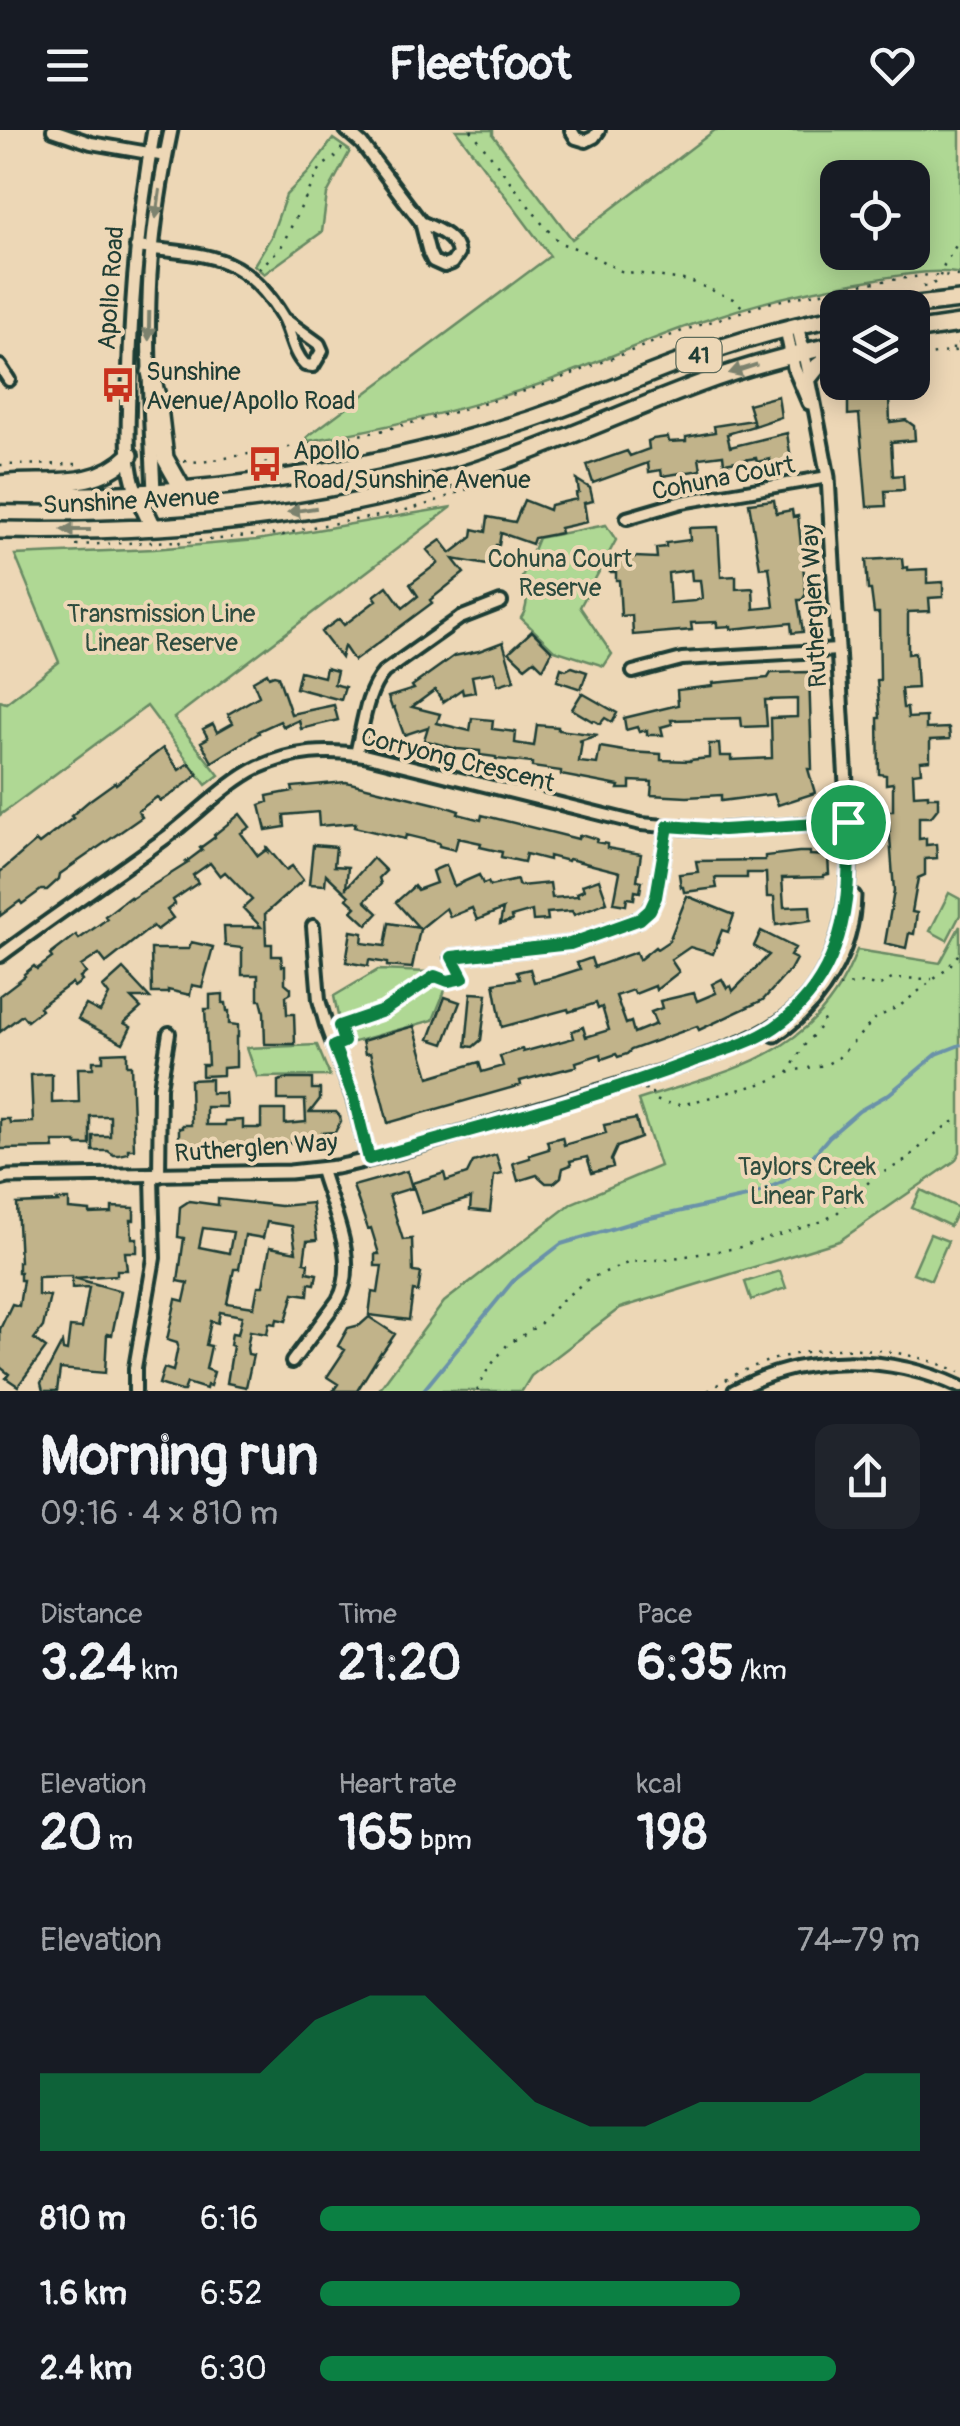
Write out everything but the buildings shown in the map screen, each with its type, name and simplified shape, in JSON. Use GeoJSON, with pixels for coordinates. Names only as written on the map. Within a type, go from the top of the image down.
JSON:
{"type":"FeatureCollection","features":[{"type":"Feature","properties":{"kind":"main road"},"geometry":{"type":"LineString","coordinates":[[930,303],[960,300]]}},
{"type":"Feature","properties":{"kind":"main road","name":"Sunshine Avenue"},"geometry":{"type":"LineString","coordinates":[[0,494],[48,496],[183,490],[307,474],[384,459],[546,414],[720,348],[820,321]]}},
{"type":"Feature","properties":{"kind":"main road"},"geometry":{"type":"LineString","coordinates":[[930,328],[960,324]]}},
{"type":"Feature","properties":{"kind":"main road","name":"Sunshine Avenue"},"geometry":{"type":"LineString","coordinates":[[0,530],[95,530],[222,522],[369,499],[507,460],[715,378],[820,350]]}},
{"type":"Feature","properties":{"kind":"main road"},"geometry":{"type":"LineString","coordinates":[[810,376],[820,364]]}},
{"type":"Feature","properties":{"kind":"main road"},"geometry":{"type":"LineString","coordinates":[[150,372],[158,400],[165,458],[183,490]]}},
{"type":"Feature","properties":{"kind":"main road"},"geometry":{"type":"LineString","coordinates":[[0,484],[86,480],[110,470],[130,455]]}},
{"type":"Feature","properties":{"kind":"main road","name":"Apollo Road"},"geometry":{"type":"LineString","coordinates":[[146,492],[153,527]]}},
{"type":"Feature","properties":{"kind":"street"},"geometry":{"type":"LineString","coordinates":[[53,130],[91,143],[166,156]]}},
{"type":"Feature","properties":{"kind":"street","name":"Apollo Road"},"geometry":{"type":"LineString","coordinates":[[146,492],[132,477],[130,455],[131,300],[154,130]]}},
{"type":"Feature","properties":{"kind":"street","name":"Apollo Road"},"geometry":{"type":"LineString","coordinates":[[146,492],[152,249],[171,130]]}},
{"type":"Feature","properties":{"kind":"street"},"geometry":{"type":"LineString","coordinates":[[571,130],[576,138],[586,140],[599,130]]}},
{"type":"Feature","properties":{"kind":"street"},"geometry":{"type":"LineString","coordinates":[[350,133],[422,222]]}},
{"type":"Feature","properties":{"kind":"street"},"geometry":{"type":"LineString","coordinates":[[136,247],[216,258],[238,268],[262,289],[283,318],[304,366],[314,366],[322,351],[319,344],[283,318]]}},
{"type":"Feature","properties":{"kind":"street","name":"Rutherglen Way"},"geometry":{"type":"LineString","coordinates":[[0,1179],[320,1170],[369,1159],[681,1065],[724,1057],[764,1042],[813,1003],[833,972],[854,904],[828,477],[792,327]]}},
{"type":"Feature","properties":{"kind":"street","name":"Rutherglen Way"},"geometry":{"type":"LineString","coordinates":[[798,353],[810,376],[816,421]]}},
{"type":"Feature","properties":{"kind":"street"},"geometry":{"type":"LineString","coordinates":[[0,366],[9,380]]}},
{"type":"Feature","properties":{"kind":"street","name":"Cohuna Court"},"geometry":{"type":"LineString","coordinates":[[627,518],[682,502],[828,477]]}},
{"type":"Feature","properties":{"kind":"street"},"geometry":{"type":"LineString","coordinates":[[356,754],[370,698],[384,672],[460,618],[500,602]]}},
{"type":"Feature","properties":{"kind":"street"},"geometry":{"type":"LineString","coordinates":[[633,672],[682,659],[838,650]]}},
{"type":"Feature","properties":{"kind":"street","name":"Corryong Crescent"},"geometry":{"type":"LineString","coordinates":[[0,956],[256,768],[306,752],[356,754],[618,819],[668,826],[723,830],[848,822]]}},
{"type":"Feature","properties":{"kind":"street"},"geometry":{"type":"LineString","coordinates":[[452,957],[570,944],[640,919],[656,897],[668,826]]}},
{"type":"Feature","properties":{"kind":"street"},"geometry":{"type":"LineString","coordinates":[[313,926],[319,1000],[354,1098],[369,1159]]}},
{"type":"Feature","properties":{"kind":"street"},"geometry":{"type":"LineString","coordinates":[[135,1391],[135,1368],[154,1258],[160,1088],[170,1033]]}},
{"type":"Feature","properties":{"kind":"street"},"geometry":{"type":"LineString","coordinates":[[292,1362],[338,1300],[348,1273],[320,1170]]}},
{"type":"Feature","properties":{"kind":"street"},"geometry":{"type":"LineString","coordinates":[[734,1391],[789,1370],[842,1362],[905,1368],[960,1387]]}},
{"type":"Feature","properties":{"kind":"path"},"geometry":{"type":"LineString","coordinates":[[472,130],[560,243],[620,270],[690,282],[733,298],[745,310]]}},
{"type":"Feature","properties":{"kind":"path"},"geometry":{"type":"LineString","coordinates":[[250,277],[278,252],[321,168],[346,146],[350,133]]}},
{"type":"Feature","properties":{"kind":"path"},"geometry":{"type":"LineString","coordinates":[[924,286],[935,283],[960,240]]}},
{"type":"Feature","properties":{"kind":"path"},"geometry":{"type":"LineString","coordinates":[[184,461],[202,462],[391,428],[584,371],[745,310],[850,285],[941,274],[960,276]]}},
{"type":"Feature","properties":{"kind":"path"},"geometry":{"type":"LineString","coordinates":[[953,352],[952,344],[960,343]]}},
{"type":"Feature","properties":{"kind":"path"},"geometry":{"type":"LineString","coordinates":[[930,355],[960,350]]}},
{"type":"Feature","properties":{"kind":"path"},"geometry":{"type":"LineString","coordinates":[[254,464],[277,461],[275,449]]}},
{"type":"Feature","properties":{"kind":"path"},"geometry":{"type":"LineString","coordinates":[[0,465],[96,463]]}},
{"type":"Feature","properties":{"kind":"path"},"geometry":{"type":"LineString","coordinates":[[642,1079],[647,1094],[678,1105],[764,1083],[800,1069],[820,1067],[838,1058],[875,1019],[909,999],[948,968],[960,952]]}},
{"type":"Feature","properties":{"kind":"path"},"geometry":{"type":"LineString","coordinates":[[339,1026],[383,1011],[435,976],[448,981],[463,978],[452,957]]}},
{"type":"Feature","properties":{"kind":"path"},"geometry":{"type":"LineString","coordinates":[[837,987],[858,983],[878,986],[898,978],[932,979]]}},
{"type":"Feature","properties":{"kind":"path"},"geometry":{"type":"LineString","coordinates":[[788,1074],[824,1022],[819,1012]]}},
{"type":"Feature","properties":{"kind":"path"},"geometry":{"type":"LineString","coordinates":[[476,1391],[507,1345],[539,1325],[588,1280],[630,1262],[737,1248],[823,1222],[837,1214],[874,1178],[903,1162],[960,1118]]}},
{"type":"Feature","properties":{"kind":"green space"},"geometry":{"type":"Polygon","coordinates":[[[456,130],[493,130],[572,239],[715,130],[960,130],[960,274],[908,274],[766,302],[679,329],[509,394],[423,418],[308,441],[307,437],[550,256],[456,130]]]}},
{"type":"Feature","properties":{"kind":"green space"},"geometry":{"type":"Polygon","coordinates":[[[333,139],[350,151],[327,194],[322,232],[264,274],[254,265],[271,237],[286,195],[333,139]]]}},
{"type":"Feature","properties":{"kind":"green space","name":"Transmission Line Linear Reserve"},"geometry":{"type":"Polygon","coordinates":[[[452,507],[174,718],[219,775],[206,785],[147,706],[0,815],[0,701],[6,703],[59,662],[15,555],[257,540],[452,507]]]}},
{"type":"Feature","properties":{"kind":"green space","name":"Cohuna Court Reserve"},"geometry":{"type":"Polygon","coordinates":[[[606,525],[616,540],[580,607],[612,654],[604,666],[554,650],[521,618],[526,600],[520,582],[538,538],[606,525]]]}},
{"type":"Feature","properties":{"kind":"green space"},"geometry":{"type":"Polygon","coordinates":[[[949,893],[960,899],[960,915],[947,940],[930,931],[949,893]]]}},
{"type":"Feature","properties":{"kind":"green space","name":"Taylors Creek Linear Park"},"geometry":{"type":"Polygon","coordinates":[[[960,926],[960,1152],[955,1161],[839,1241],[620,1308],[531,1376],[522,1391],[378,1391],[444,1302],[572,1203],[660,1166],[638,1100],[739,1067],[796,1036],[820,1014],[840,986],[857,950],[940,963],[960,926]]]}},
{"type":"Feature","properties":{"kind":"green space"},"geometry":{"type":"Polygon","coordinates":[[[378,970],[429,972],[448,983],[433,1020],[347,1044],[334,996],[378,970]]]}},
{"type":"Feature","properties":{"kind":"green space"},"geometry":{"type":"Polygon","coordinates":[[[317,1045],[330,1076],[257,1077],[247,1048],[317,1045]]]}},
{"type":"Feature","properties":{"kind":"green space"},"geometry":{"type":"Polygon","coordinates":[[[921,1190],[959,1208],[950,1226],[912,1208],[921,1190]]]}},
{"type":"Feature","properties":{"kind":"green space"},"geometry":{"type":"Polygon","coordinates":[[[930,1234],[948,1241],[931,1280],[913,1273],[930,1234]]]}},
{"type":"Feature","properties":{"kind":"green space"},"geometry":{"type":"Polygon","coordinates":[[[780,1271],[786,1288],[751,1300],[745,1282],[780,1271]]]}},
{"type":"Feature","properties":{"kind":"waterway"},"geometry":{"type":"LineString","coordinates":[[423,1391],[513,1281],[561,1244],[641,1220],[751,1196],[784,1181],[859,1111],[889,1094],[937,1054],[960,1045]]}},
{"type":"Feature","properties":{"kind":"place","name":"Sunshine Avenue/Apollo Road"},"geometry":{"type":"Point","coordinates":[118,385]}},
{"type":"Feature","properties":{"kind":"place","name":"Apollo Road/Sunshine Avenue"},"geometry":{"type":"Point","coordinates":[265,464]}},
{"type":"Feature","properties":{"kind":"route"},"geometry":{"type":"LineString","coordinates":[[848,822],[848,886],[838,940],[808,995],[775,1027],[642,1079],[369,1159],[354,1098],[334,1046],[344,1042],[339,1026],[383,1011],[435,976],[448,981],[463,978],[452,957],[570,944],[640,919],[656,897],[668,826],[723,830],[848,822]]}}]}
